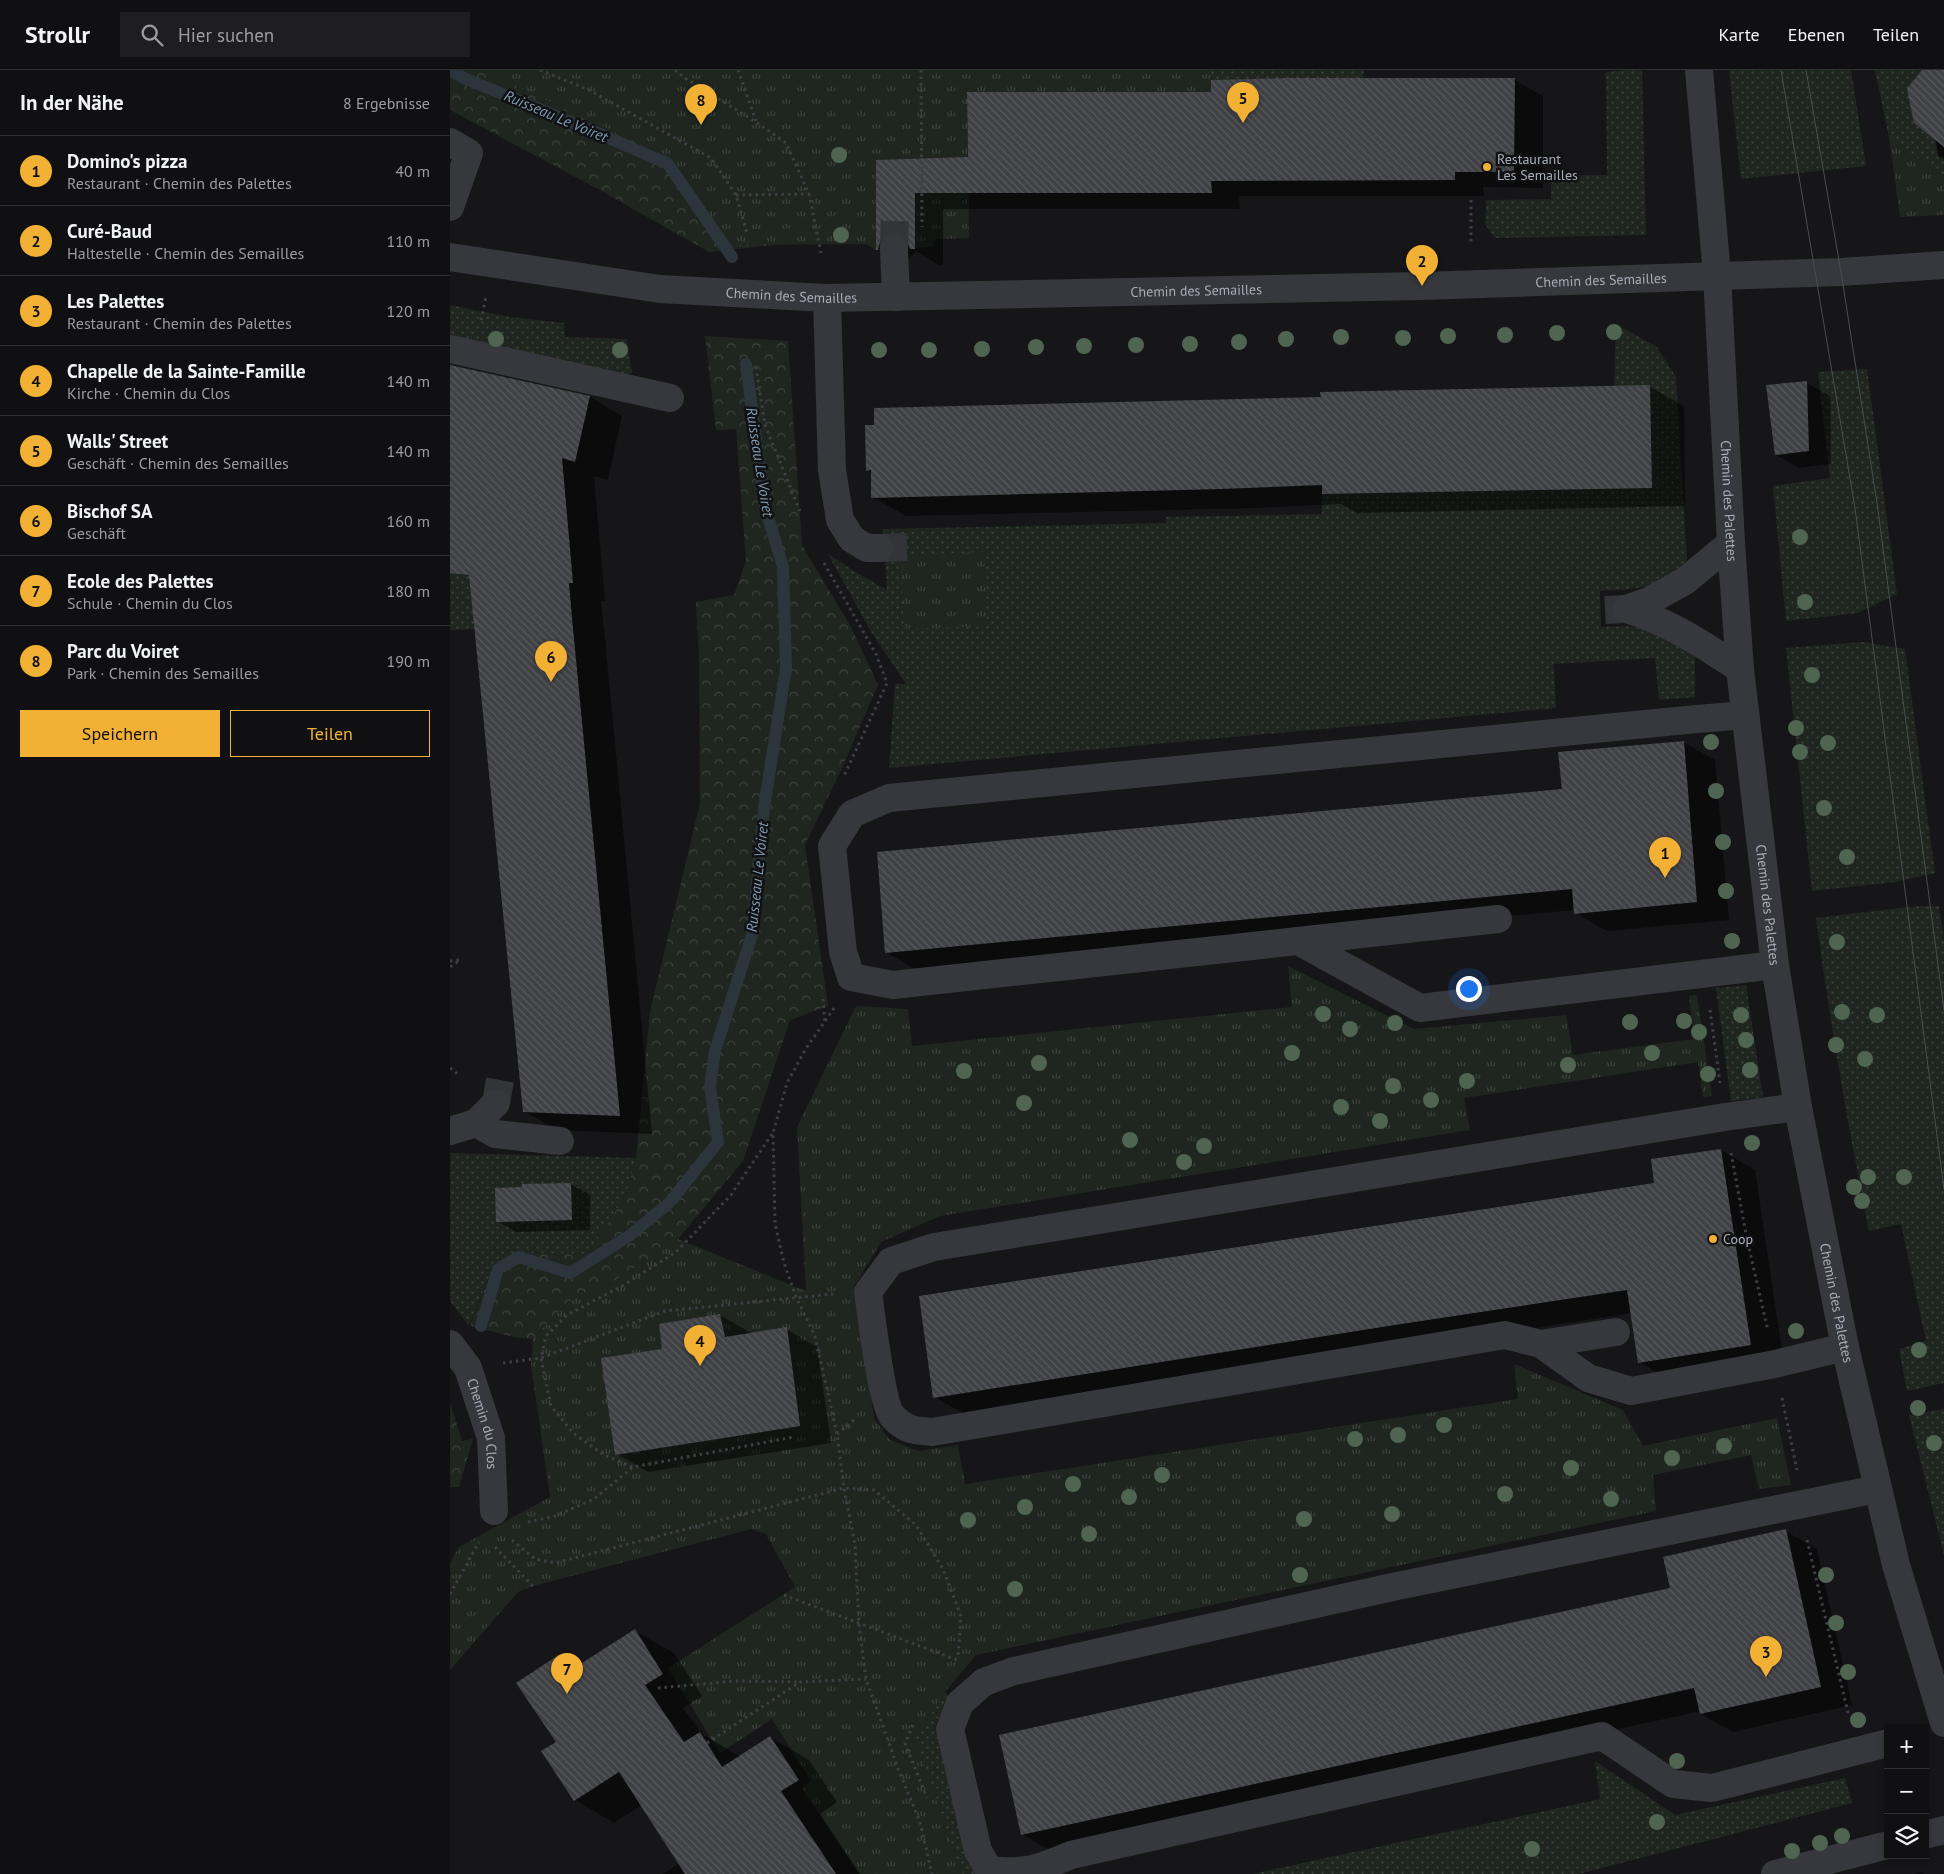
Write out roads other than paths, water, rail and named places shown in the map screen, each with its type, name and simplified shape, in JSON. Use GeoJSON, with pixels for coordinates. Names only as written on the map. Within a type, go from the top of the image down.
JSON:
{"type":"FeatureCollection","features":[{"type":"Feature","properties":{"kind":"street","name":"Chemin des Palettes"},"geometry":{"type":"LineString","coordinates":[[1698,70],[1717,276],[1731,543],[1740,669],[1775,965],[1798,1107],[1845,1347],[1896,1565],[1944,1725]]}},
{"type":"Feature","properties":{"kind":"street"},"geometry":{"type":"LineString","coordinates":[[450,142],[469,153],[450,207]]}},
{"type":"Feature","properties":{"kind":"street"},"geometry":{"type":"LineString","coordinates":[[894,249],[896,297]]}},
{"type":"Feature","properties":{"kind":"street","name":"Chemin des Semailles"},"geometry":{"type":"LineString","coordinates":[[450,257],[492,265],[660,288],[827,298],[1159,293],[1841,272],[1944,265]]}},
{"type":"Feature","properties":{"kind":"street"},"geometry":{"type":"LineString","coordinates":[[827,298],[832,470],[840,520],[852,539],[867,548],[878,548]]}},
{"type":"Feature","properties":{"kind":"street"},"geometry":{"type":"LineString","coordinates":[[462,352],[670,398]]}},
{"type":"Feature","properties":{"kind":"street"},"geometry":{"type":"LineString","coordinates":[[1731,543],[1685,581],[1649,601],[1626,608],[1650,616],[1691,638],[1740,669]]}},
{"type":"Feature","properties":{"kind":"street"},"geometry":{"type":"LineString","coordinates":[[1498,919],[894,985],[851,977],[843,952],[832,846],[852,814],[889,798],[1696,719],[1745,716]]}},
{"type":"Feature","properties":{"kind":"street"},"geometry":{"type":"LineString","coordinates":[[1298,941],[1420,1008],[1775,965]]}},
{"type":"Feature","properties":{"kind":"street"},"geometry":{"type":"LineString","coordinates":[[450,1130],[476,1123],[496,1103]]}},
{"type":"Feature","properties":{"kind":"street"},"geometry":{"type":"LineString","coordinates":[[1798,1107],[1696,1122],[934,1247],[891,1261],[868,1292],[884,1394],[892,1416],[908,1429],[932,1432],[1505,1334],[1541,1344],[1588,1378],[1631,1391],[1776,1364],[1845,1347]]}},
{"type":"Feature","properties":{"kind":"street"},"geometry":{"type":"LineString","coordinates":[[476,1123],[495,1134],[560,1141]]}},
{"type":"Feature","properties":{"kind":"street"},"geometry":{"type":"LineString","coordinates":[[1541,1344],[1616,1332]]}},
{"type":"Feature","properties":{"kind":"street","name":"Chemin du Clos"},"geometry":{"type":"LineString","coordinates":[[450,1344],[468,1368],[491,1438],[497,1520]]}},
{"type":"Feature","properties":{"kind":"street"},"geometry":{"type":"LineString","coordinates":[[1877,1489],[1398,1586],[1014,1672],[984,1682],[960,1703],[950,1729],[978,1851],[990,1870],[1010,1873],[1033,1871],[1080,1853],[1602,1736],[1673,1784],[1712,1788],[1884,1744]]}},
{"type":"Feature","properties":{"kind":"street"},"geometry":{"type":"LineString","coordinates":[[1929,1731],[1944,1725]]}},
{"type":"Feature","properties":{"kind":"street"},"geometry":{"type":"LineString","coordinates":[[1929,1834],[1944,1830]]}},
{"type":"Feature","properties":{"kind":"street"},"geometry":{"type":"LineString","coordinates":[[1775,1874],[1884,1846]]}},
{"type":"Feature","properties":{"kind":"waterway","name":"Ruisseau Le Voiret"},"geometry":{"type":"LineString","coordinates":[[450,70],[466,79],[668,164],[732,257]]}},
{"type":"Feature","properties":{"kind":"waterway","name":"Ruisseau Le Voiret"},"geometry":{"type":"LineString","coordinates":[[481,1326],[498,1269],[519,1257],[570,1273],[629,1236],[670,1202],[718,1142],[710,1087],[715,1051],[752,935],[764,808],[786,668],[783,567],[765,507],[746,364]]}},
{"type":"Feature","properties":{"kind":"tunnel"},"geometry":{"type":"LineString","coordinates":[[894,249],[895,212]]}},
{"type":"Feature","properties":{"kind":"tunnel"},"geometry":{"type":"LineString","coordinates":[[879,548],[907,547]]}},
{"type":"Feature","properties":{"kind":"tunnel"},"geometry":{"type":"LineString","coordinates":[[1605,610],[1626,609]]}},
{"type":"Feature","properties":{"kind":"tunnel"},"geometry":{"type":"LineString","coordinates":[[496,1103],[500,1080]]}},
{"type":"Feature","properties":{"kind":"tram line"},"geometry":{"type":"LineString","coordinates":[[1781,70],[1855,508],[1944,1189]]}},
{"type":"Feature","properties":{"kind":"tram line"},"geometry":{"type":"LineString","coordinates":[[1806,70],[1841,272],[1877,503],[1944,1010]]}},
{"type":"Feature","properties":{"kind":"place","name":"Walls' Street"},"geometry":{"type":"Point","coordinates":[1243,123]}},
{"type":"Feature","properties":{"kind":"place","name":"Parc du Voiret"},"geometry":{"type":"Point","coordinates":[701,125]}},
{"type":"Feature","properties":{"kind":"place","name":"Restaurant Les Semailles"},"geometry":{"type":"Point","coordinates":[1487,167]}},
{"type":"Feature","properties":{"kind":"place","name":"Curé-Baud"},"geometry":{"type":"Point","coordinates":[1422,286]}},
{"type":"Feature","properties":{"kind":"place","name":"Bischof SA"},"geometry":{"type":"Point","coordinates":[551,682]}},
{"type":"Feature","properties":{"kind":"place","name":"Domino's pizza"},"geometry":{"type":"Point","coordinates":[1665,878]}},
{"type":"Feature","properties":{"kind":"place","name":"Coop"},"geometry":{"type":"Point","coordinates":[1713,1239]}},
{"type":"Feature","properties":{"kind":"place","name":"Chapelle de la Sainte-Famille"},"geometry":{"type":"Point","coordinates":[700,1366]}},
{"type":"Feature","properties":{"kind":"place","name":"Les Palettes"},"geometry":{"type":"Point","coordinates":[1766,1677]}},
{"type":"Feature","properties":{"kind":"place","name":"Ecole des Palettes"},"geometry":{"type":"Point","coordinates":[567,1694]}}]}
